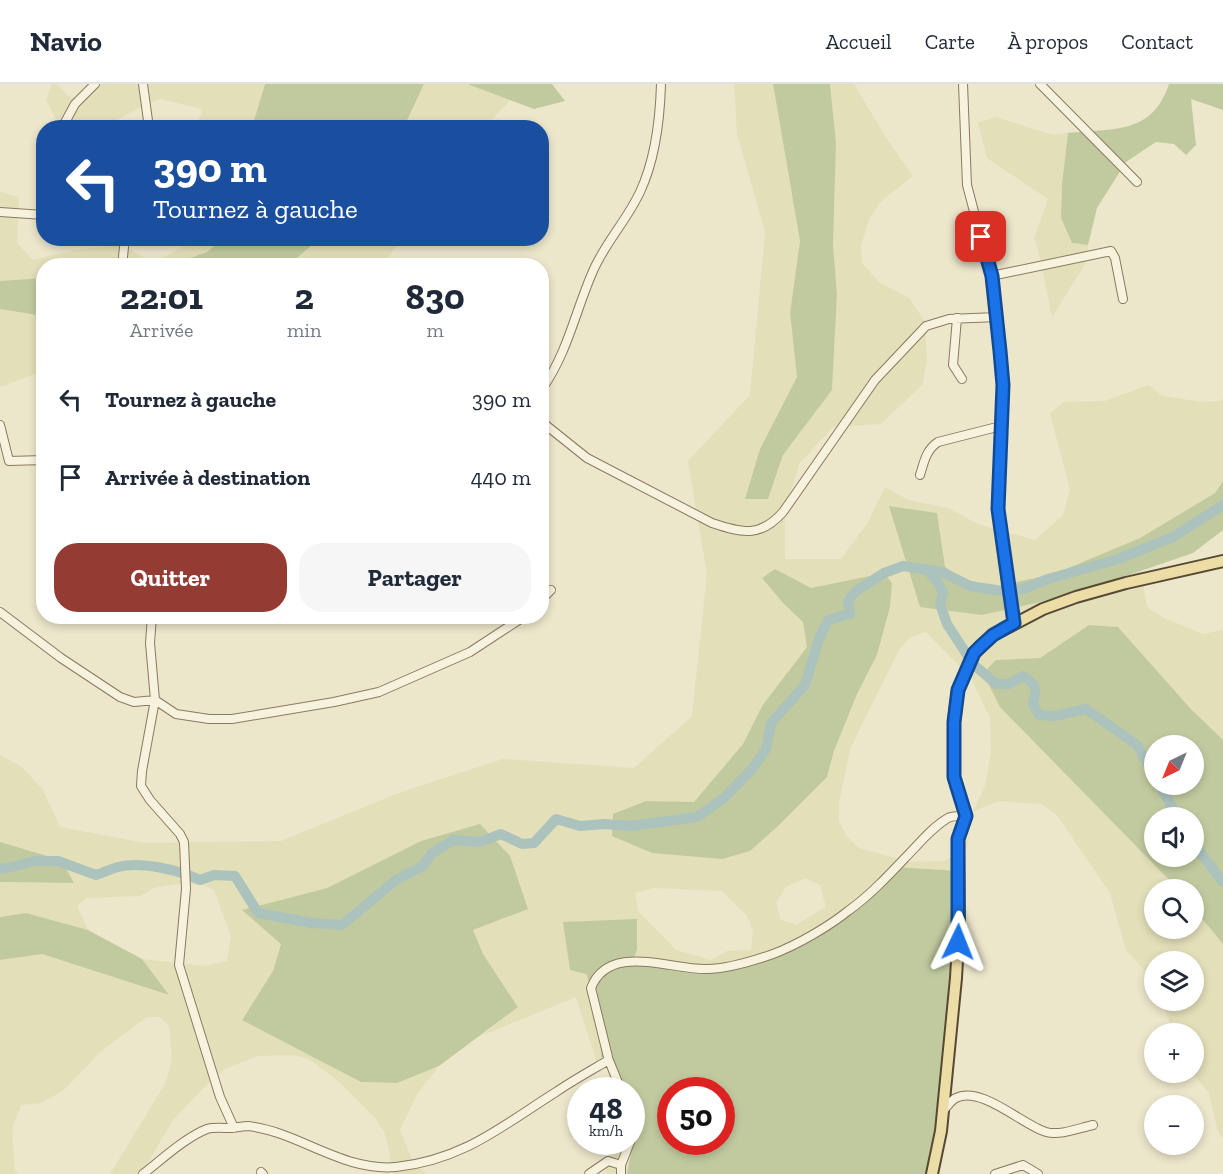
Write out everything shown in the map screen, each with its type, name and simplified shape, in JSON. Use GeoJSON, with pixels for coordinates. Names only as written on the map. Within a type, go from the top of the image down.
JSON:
{"type":"FeatureCollection","features":[{"type":"Feature","properties":{"kind":"main road"},"geometry":{"type":"LineString","coordinates":[[932,1174],[943,1111],[958,956],[958,839],[966,816],[954,777],[954,722],[958,690],[972,658],[993,635],[1043,609],[1126,583],[1223,561]]}},
{"type":"Feature","properties":{"kind":"street"},"geometry":{"type":"LineString","coordinates":[[66,120],[75,104],[95,84]]}},
{"type":"Feature","properties":{"kind":"street"},"geometry":{"type":"LineString","coordinates":[[142,84],[148,120]]}},
{"type":"Feature","properties":{"kind":"street"},"geometry":{"type":"LineString","coordinates":[[549,378],[561,358],[606,244],[630,210],[644,182],[657,127],[661,84]]}},
{"type":"Feature","properties":{"kind":"street"},"geometry":{"type":"LineString","coordinates":[[963,84],[967,185],[992,276],[997,317],[1003,385],[998,509],[1014,623]]}},
{"type":"Feature","properties":{"kind":"street"},"geometry":{"type":"LineString","coordinates":[[1040,84],[1137,182]]}},
{"type":"Feature","properties":{"kind":"street"},"geometry":{"type":"LineString","coordinates":[[0,212],[36,214]]}},
{"type":"Feature","properties":{"kind":"street"},"geometry":{"type":"LineString","coordinates":[[992,276],[1111,251],[1115,258],[1123,299]]}},
{"type":"Feature","properties":{"kind":"street"},"geometry":{"type":"LineString","coordinates":[[549,427],[588,458],[611,472],[712,523],[750,532],[765,528],[775,522],[875,380],[926,326],[957,318],[997,317]]}},
{"type":"Feature","properties":{"kind":"street"},"geometry":{"type":"LineString","coordinates":[[957,318],[953,365],[962,379]]}},
{"type":"Feature","properties":{"kind":"street"},"geometry":{"type":"LineString","coordinates":[[0,425],[9,461],[36,460]]}},
{"type":"Feature","properties":{"kind":"street"},"geometry":{"type":"LineString","coordinates":[[920,475],[926,454],[931,446],[938,442],[1001,426]]}},
{"type":"Feature","properties":{"kind":"street"},"geometry":{"type":"LineString","coordinates":[[0,612],[104,688],[134,702],[155,700],[176,714],[209,719],[232,719],[366,696],[470,652],[513,624]]}},
{"type":"Feature","properties":{"kind":"street"},"geometry":{"type":"LineString","coordinates":[[151,624],[150,643],[155,700],[141,786],[182,838],[186,859],[184,880],[186,889],[180,971],[206,1046],[220,1097],[234,1128]]}},
{"type":"Feature","properties":{"kind":"street"},"geometry":{"type":"LineString","coordinates":[[616,1077],[608,1058],[591,988],[595,978],[605,969],[638,960],[681,968],[708,969],[774,954],[829,925],[848,912],[892,872],[938,825],[951,816],[966,816]]}},
{"type":"Feature","properties":{"kind":"street"},"geometry":{"type":"LineString","coordinates":[[143,1174],[176,1148],[208,1129],[245,1126],[259,1128],[370,1166],[384,1167],[419,1163],[446,1156],[497,1132],[555,1092],[607,1061],[608,1058]]}},
{"type":"Feature","properties":{"kind":"street"},"geometry":{"type":"LineString","coordinates":[[943,1111],[956,1098],[970,1096],[1005,1108],[1047,1132],[1056,1133],[1092,1125]]}},
{"type":"Feature","properties":{"kind":"street"},"geometry":{"type":"LineString","coordinates":[[589,1174],[608,1161],[621,1170],[626,1155]]}},
{"type":"Feature","properties":{"kind":"street"},"geometry":{"type":"LineString","coordinates":[[995,1174],[1023,1165],[1038,1174]]}},
{"type":"Feature","properties":{"kind":"street"},"geometry":{"type":"LineString","coordinates":[[364,1174],[370,1166]]}},
{"type":"Feature","properties":{"kind":"shaded area"},"geometry":{"type":"Polygon","coordinates":[[[52,84],[57,84],[70,98],[83,96],[96,84],[265,84],[254,120],[199,120],[202,109],[161,99],[146,104],[117,120],[58,120],[46,100],[52,84]]]}},
{"type":"Feature","properties":{"kind":"shaded area"},"geometry":{"type":"Polygon","coordinates":[[[424,84],[467,84],[510,100],[491,120],[408,120],[424,84]]]}},
{"type":"Feature","properties":{"kind":"shaded area"},"geometry":{"type":"Polygon","coordinates":[[[734,84],[773,84],[800,241],[790,313],[797,377],[760,449],[768,499],[783,455],[832,390],[837,294],[833,246],[836,143],[830,84],[854,84],[885,136],[913,176],[880,202],[869,219],[861,246],[862,263],[879,282],[910,299],[925,322],[927,362],[922,385],[881,424],[833,427],[799,464],[785,511],[785,559],[841,559],[868,522],[885,487],[908,500],[948,508],[978,524],[1035,540],[1063,515],[1070,490],[1050,413],[1064,402],[1105,401],[1148,385],[1163,396],[1202,402],[1223,399],[1223,481],[1215,493],[1140,538],[1054,574],[979,590],[945,567],[937,513],[889,507],[982,615],[1082,591],[1141,571],[1147,607],[1164,618],[1203,634],[1223,630],[1223,740],[1190,708],[1118,627],[1089,625],[1040,658],[996,660],[983,673],[1001,707],[1144,854],[1144,867],[1157,867],[1168,879],[1144,879],[1144,939],[1204,939],[1204,921],[1223,944],[1223,1138],[1218,1132],[1209,1093],[1200,1083],[1204,1083],[1204,1023],[1170,1023],[1165,1011],[1204,1011],[1204,951],[1144,951],[1144,969],[1126,950],[1110,893],[1056,814],[1041,804],[999,801],[973,812],[985,786],[991,753],[990,718],[971,678],[926,632],[910,637],[899,650],[858,732],[850,750],[839,803],[839,821],[847,837],[859,848],[910,862],[945,861],[960,850],[969,837],[960,871],[894,867],[841,915],[806,937],[767,955],[730,967],[586,974],[591,983],[601,1057],[606,1059],[597,1063],[576,997],[483,1035],[518,1006],[483,954],[473,930],[421,841],[327,888],[243,910],[281,944],[273,971],[242,1019],[361,1082],[397,1083],[439,1066],[417,1094],[400,1130],[414,1164],[427,1174],[392,1174],[384,1132],[375,1118],[338,1081],[309,1059],[292,1055],[257,1056],[225,1069],[211,1080],[173,1120],[141,1174],[110,1174],[165,1084],[172,1061],[169,1026],[160,1017],[147,1017],[101,1051],[65,1089],[42,1103],[21,1105],[12,1129],[15,1170],[19,1174],[0,1174],[0,960],[42,954],[168,995],[142,959],[203,966],[227,961],[231,936],[214,890],[203,885],[178,884],[153,888],[141,896],[86,898],[77,906],[88,930],[26,913],[0,917],[0,882],[73,883],[61,860],[0,842],[0,755],[22,767],[43,790],[60,827],[145,843],[281,841],[401,792],[503,759],[634,768],[692,716],[707,574],[688,461],[750,395],[765,232],[737,134],[734,84]],[[775,569],[762,578],[803,622],[807,647],[762,706],[743,744],[694,802],[646,801],[750,851],[827,777],[834,751],[857,694],[877,655],[890,607],[891,583],[884,573],[811,588],[775,569]],[[805,878],[786,887],[776,902],[780,919],[796,925],[826,907],[820,885],[805,878]],[[654,888],[635,893],[638,911],[676,950],[711,960],[727,951],[751,950],[753,931],[747,916],[722,891],[654,888]]]}},
{"type":"Feature","properties":{"kind":"shaded area"},"geometry":{"type":"Polygon","coordinates":[[[996,117],[1053,135],[1068,133],[1061,218],[1072,243],[1088,245],[1087,261],[1052,317],[1034,238],[1048,199],[987,158],[978,123],[996,117]]]}},
{"type":"Feature","properties":{"kind":"shaded area"},"geometry":{"type":"Polygon","coordinates":[[[0,192],[19,197],[17,243],[33,260],[36,259],[36,278],[0,281],[0,192]]]}},
{"type":"Feature","properties":{"kind":"shaded area"},"geometry":{"type":"Polygon","coordinates":[[[125,246],[145,258],[41,258],[75,250],[125,246]]]}},
{"type":"Feature","properties":{"kind":"shaded area"},"geometry":{"type":"Polygon","coordinates":[[[185,246],[214,246],[207,252],[190,258],[162,258],[185,246]]]}},
{"type":"Feature","properties":{"kind":"shaded area"},"geometry":{"type":"Polygon","coordinates":[[[311,246],[397,246],[387,258],[298,258],[311,246]]]}},
{"type":"Feature","properties":{"kind":"shaded area"},"geometry":{"type":"Polygon","coordinates":[[[0,309],[36,315],[36,374],[0,387],[0,309]]]}},
{"type":"Feature","properties":{"kind":"shaded area"},"geometry":{"type":"Polygon","coordinates":[[[610,1155],[630,1155],[627,1174],[607,1174],[604,1165],[610,1155]]]}},
{"type":"Feature","properties":{"kind":"green space"},"geometry":{"type":"Polygon","coordinates":[[[265,84],[424,84],[407,120],[254,120],[265,84]]]}},
{"type":"Feature","properties":{"kind":"green space"},"geometry":{"type":"Polygon","coordinates":[[[467,84],[552,84],[565,101],[534,109],[467,84]]]}},
{"type":"Feature","properties":{"kind":"green space"},"geometry":{"type":"Polygon","coordinates":[[[773,84],[830,84],[836,143],[833,246],[837,294],[832,390],[783,455],[768,499],[745,499],[760,449],[797,377],[790,313],[800,241],[773,84]]]}},
{"type":"Feature","properties":{"kind":"green space"},"geometry":{"type":"Polygon","coordinates":[[[1169,84],[1223,84],[1223,110],[1191,99],[1196,145],[1186,155],[1174,144],[1156,142],[1126,162],[1097,208],[1088,245],[1072,243],[1061,218],[1068,133],[1116,129],[1142,121],[1162,101],[1169,84]]]}},
{"type":"Feature","properties":{"kind":"green space"},"geometry":{"type":"Polygon","coordinates":[[[214,246],[311,246],[297,258],[190,258],[207,252],[214,246]]]}},
{"type":"Feature","properties":{"kind":"green space"},"geometry":{"type":"Polygon","coordinates":[[[36,278],[36,315],[0,309],[0,281],[36,278]]]}},
{"type":"Feature","properties":{"kind":"green space"},"geometry":{"type":"Polygon","coordinates":[[[1223,481],[1223,530],[1193,553],[1082,591],[982,615],[920,607],[889,506],[937,513],[945,567],[979,590],[1054,574],[1140,538],[1215,493],[1223,481]]]}},
{"type":"Feature","properties":{"kind":"green space"},"geometry":{"type":"Polygon","coordinates":[[[775,569],[811,588],[884,573],[892,583],[890,607],[877,655],[857,694],[834,751],[827,777],[750,851],[722,859],[652,853],[612,836],[613,814],[646,801],[694,802],[743,744],[762,706],[807,647],[803,622],[762,578],[775,569]]]}},
{"type":"Feature","properties":{"kind":"green space"},"geometry":{"type":"Polygon","coordinates":[[[1089,625],[1118,627],[1190,708],[1223,740],[1223,944],[1204,921],[1204,879],[1168,879],[1156,867],[1204,867],[1204,807],[1144,807],[1144,854],[1000,707],[983,673],[996,660],[1040,658],[1089,625]]]}},
{"type":"Feature","properties":{"kind":"green space"},"geometry":{"type":"Polygon","coordinates":[[[480,824],[510,856],[528,909],[473,930],[483,954],[518,1007],[439,1066],[397,1083],[361,1082],[242,1020],[273,971],[281,944],[242,910],[327,888],[421,841],[480,824]]]}},
{"type":"Feature","properties":{"kind":"green space"},"geometry":{"type":"Polygon","coordinates":[[[0,842],[61,860],[74,883],[0,882],[0,842]]]}},
{"type":"Feature","properties":{"kind":"green space"},"geometry":{"type":"Polygon","coordinates":[[[894,867],[960,871],[946,1123],[938,1174],[627,1174],[630,1155],[645,1155],[645,1077],[614,1077],[606,1059],[601,1057],[598,1026],[589,997],[589,981],[586,974],[570,970],[563,922],[637,919],[637,950],[632,962],[696,971],[767,955],[806,937],[841,915],[894,867]]]}},
{"type":"Feature","properties":{"kind":"green space"},"geometry":{"type":"Polygon","coordinates":[[[26,913],[88,930],[142,959],[169,995],[42,954],[0,960],[0,917],[26,913]]]}},
{"type":"Feature","properties":{"kind":"waterway"},"geometry":{"type":"LineString","coordinates":[[0,868],[35,861],[58,861],[96,875],[118,867],[137,865],[171,870],[200,880],[214,875],[235,876],[258,913],[312,923],[342,925],[396,880],[423,866],[431,854],[453,840],[480,842],[501,834],[522,844],[534,843],[556,819],[580,826],[604,824],[630,826],[697,817],[724,798],[752,769],[766,749],[771,723],[805,685],[819,639],[828,620],[850,614],[848,601],[856,591],[884,573],[903,566],[942,572],[970,586],[1002,591],[1023,589],[1048,579],[1115,560],[1173,537],[1223,505]]}},
{"type":"Feature","properties":{"kind":"waterway"},"geometry":{"type":"LineString","coordinates":[[927,570],[943,592],[940,604],[947,624],[973,664],[996,684],[1009,684],[1023,676],[1034,685],[1033,705],[1039,715],[1054,716],[1086,709],[1137,745],[1144,757]]}},
{"type":"Feature","properties":{"kind":"waterway"},"geometry":{"type":"LineString","coordinates":[[1165,795],[1172,807]]}},
{"type":"Feature","properties":{"kind":"waterway"},"geometry":{"type":"LineString","coordinates":[[1204,857],[1223,882]]}},
{"type":"Feature","properties":{"kind":"route"},"geometry":{"type":"LineString","coordinates":[[958,942],[958,839],[966,816],[954,777],[954,722],[958,690],[974,653],[993,635],[1014,623],[998,509],[1003,385],[992,276],[981,237]]}}]}
